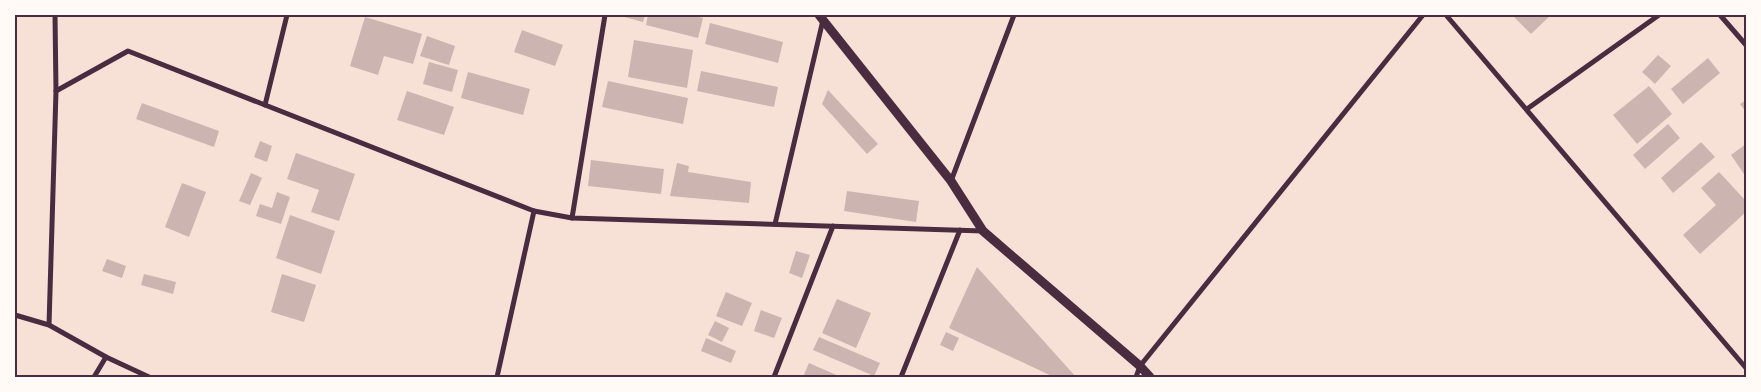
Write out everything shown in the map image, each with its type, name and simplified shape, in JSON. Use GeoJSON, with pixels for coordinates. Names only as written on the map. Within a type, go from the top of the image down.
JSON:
{"type":"FeatureCollection","features":[{"type":"Feature","properties":{"kind":"street"},"geometry":{"type":"LineString","coordinates":[[49,324],[56,91],[55,15]]}},
{"type":"Feature","properties":{"kind":"street"},"geometry":{"type":"LineString","coordinates":[[265,105],[287,15]]}},
{"type":"Feature","properties":{"kind":"street"},"geometry":{"type":"LineString","coordinates":[[572,218],[605,15]]}},
{"type":"Feature","properties":{"kind":"street"},"geometry":{"type":"LineString","coordinates":[[951,180],[1014,15]]}},
{"type":"Feature","properties":{"kind":"street"},"geometry":{"type":"LineString","coordinates":[[1136,377],[1140,366],[1423,15]]}},
{"type":"Feature","properties":{"kind":"street"},"geometry":{"type":"LineString","coordinates":[[1446,15],[1746,368]]}},
{"type":"Feature","properties":{"kind":"street"},"geometry":{"type":"LineString","coordinates":[[1527,109],[1659,15]]}},
{"type":"Feature","properties":{"kind":"street"},"geometry":{"type":"LineString","coordinates":[[1720,15],[1746,45]]}},
{"type":"Feature","properties":{"kind":"street"},"geometry":{"type":"LineString","coordinates":[[775,224],[822,16]]}},
{"type":"Feature","properties":{"kind":"street"},"geometry":{"type":"LineString","coordinates":[[822,16],[951,180],[983,231],[1140,366],[1150,377]]}},
{"type":"Feature","properties":{"kind":"street"},"geometry":{"type":"LineString","coordinates":[[56,91],[128,51],[534,211],[572,218],[983,231]]}},
{"type":"Feature","properties":{"kind":"street"},"geometry":{"type":"LineString","coordinates":[[497,377],[534,211]]}},
{"type":"Feature","properties":{"kind":"street"},"geometry":{"type":"LineString","coordinates":[[774,377],[833,226]]}},
{"type":"Feature","properties":{"kind":"street"},"geometry":{"type":"LineString","coordinates":[[901,377],[960,230]]}},
{"type":"Feature","properties":{"kind":"street"},"geometry":{"type":"LineString","coordinates":[[15,315],[49,324],[106,357],[149,377]]}},
{"type":"Feature","properties":{"kind":"street"},"geometry":{"type":"LineString","coordinates":[[94,377],[106,357]]}},
{"type":"Feature","properties":{"kind":"building"},"geometry":{"type":"Polygon","coordinates":[[[617,15],[645,15],[643,22],[617,15]]]}},
{"type":"Feature","properties":{"kind":"building"},"geometry":{"type":"Polygon","coordinates":[[[648,15],[689,15],[703,18],[698,38],[646,25],[648,15]]]}},
{"type":"Feature","properties":{"kind":"building"},"geometry":{"type":"Polygon","coordinates":[[[1512,15],[1551,15],[1531,34],[1512,15]]]}},
{"type":"Feature","properties":{"kind":"building"},"geometry":{"type":"Polygon","coordinates":[[[365,17],[422,34],[413,64],[384,56],[378,75],[350,66],[365,17]]]}},
{"type":"Feature","properties":{"kind":"building"},"geometry":{"type":"Polygon","coordinates":[[[710,23],[783,42],[778,63],[705,44],[710,23]]]}},
{"type":"Feature","properties":{"kind":"building"},"geometry":{"type":"Polygon","coordinates":[[[522,30],[563,45],[555,66],[514,52],[522,30]]]}},
{"type":"Feature","properties":{"kind":"building"},"geometry":{"type":"Polygon","coordinates":[[[427,36],[455,46],[449,65],[420,56],[427,36]]]}},
{"type":"Feature","properties":{"kind":"building"},"geometry":{"type":"Polygon","coordinates":[[[634,40],[693,50],[687,88],[628,77],[634,40]]]}},
{"type":"Feature","properties":{"kind":"building"},"geometry":{"type":"Polygon","coordinates":[[[1658,55],[1671,66],[1655,84],[1642,72],[1658,55]]]}},
{"type":"Feature","properties":{"kind":"building"},"geometry":{"type":"Polygon","coordinates":[[[1708,58],[1720,73],[1683,104],[1671,89],[1708,58]]]}},
{"type":"Feature","properties":{"kind":"building"},"geometry":{"type":"Polygon","coordinates":[[[429,62],[458,70],[452,92],[423,84],[429,62]]]}},
{"type":"Feature","properties":{"kind":"building"},"geometry":{"type":"Polygon","coordinates":[[[701,71],[778,87],[774,107],[697,91],[701,71]]]}},
{"type":"Feature","properties":{"kind":"building"},"geometry":{"type":"Polygon","coordinates":[[[468,72],[530,89],[523,115],[461,98],[468,72]]]}},
{"type":"Feature","properties":{"kind":"building"},"geometry":{"type":"Polygon","coordinates":[[[608,81],[688,98],[683,124],[602,107],[608,81]]]}},
{"type":"Feature","properties":{"kind":"building"},"geometry":{"type":"Polygon","coordinates":[[[1649,86],[1672,114],[1637,144],[1613,115],[1649,86]]]}},
{"type":"Feature","properties":{"kind":"building"},"geometry":{"type":"Polygon","coordinates":[[[828,90],[878,144],[867,154],[822,104],[828,90]]]}},
{"type":"Feature","properties":{"kind":"building"},"geometry":{"type":"Polygon","coordinates":[[[407,91],[454,107],[444,135],[397,120],[407,91]]]}},
{"type":"Feature","properties":{"kind":"building"},"geometry":{"type":"Polygon","coordinates":[[[1746,100],[1746,112],[1740,104],[1746,100]]]}},
{"type":"Feature","properties":{"kind":"building"},"geometry":{"type":"Polygon","coordinates":[[[142,103],[219,131],[214,147],[136,119],[142,103]]]}},
{"type":"Feature","properties":{"kind":"building"},"geometry":{"type":"Polygon","coordinates":[[[1668,124],[1680,138],[1645,169],[1633,155],[1668,124]]]}},
{"type":"Feature","properties":{"kind":"building"},"geometry":{"type":"Polygon","coordinates":[[[260,141],[272,146],[267,162],[254,157],[260,141]]]}},
{"type":"Feature","properties":{"kind":"building"},"geometry":{"type":"Polygon","coordinates":[[[1701,142],[1715,157],[1673,193],[1661,178],[1701,142]]]}},
{"type":"Feature","properties":{"kind":"building"},"geometry":{"type":"Polygon","coordinates":[[[1746,144],[1746,177],[1731,155],[1746,144]]]}},
{"type":"Feature","properties":{"kind":"building"},"geometry":{"type":"Polygon","coordinates":[[[296,153],[355,174],[339,221],[311,212],[319,190],[287,179],[296,153]]]}},
{"type":"Feature","properties":{"kind":"building"},"geometry":{"type":"Polygon","coordinates":[[[591,160],[664,169],[661,194],[588,186],[591,160]]]}},
{"type":"Feature","properties":{"kind":"building"},"geometry":{"type":"Polygon","coordinates":[[[677,163],[689,166],[688,172],[751,182],[749,203],[670,196],[677,163]]]}},
{"type":"Feature","properties":{"kind":"building"},"geometry":{"type":"Polygon","coordinates":[[[1719,172],[1746,201],[1746,212],[1700,254],[1683,235],[1716,205],[1701,188],[1719,172]]]}},
{"type":"Feature","properties":{"kind":"building"},"geometry":{"type":"Polygon","coordinates":[[[251,173],[262,178],[250,205],[239,201],[251,173]]]}},
{"type":"Feature","properties":{"kind":"building"},"geometry":{"type":"Polygon","coordinates":[[[182,183],[206,192],[189,237],[165,227],[182,183]]]}},
{"type":"Feature","properties":{"kind":"building"},"geometry":{"type":"Polygon","coordinates":[[[847,191],[919,201],[916,222],[844,211],[847,191]]]}},
{"type":"Feature","properties":{"kind":"building"},"geometry":{"type":"Polygon","coordinates":[[[277,192],[290,197],[281,224],[256,216],[260,204],[272,208],[277,192]]]}},
{"type":"Feature","properties":{"kind":"building"},"geometry":{"type":"Polygon","coordinates":[[[290,215],[335,231],[321,274],[276,258],[290,215]]]}},
{"type":"Feature","properties":{"kind":"building"},"geometry":{"type":"Polygon","coordinates":[[[796,251],[810,255],[802,278],[789,273],[796,251]]]}},
{"type":"Feature","properties":{"kind":"building"},"geometry":{"type":"Polygon","coordinates":[[[107,259],[126,266],[122,278],[102,271],[107,259]]]}},
{"type":"Feature","properties":{"kind":"building"},"geometry":{"type":"Polygon","coordinates":[[[977,267],[1076,377],[1054,377],[949,328],[977,267]]]}},
{"type":"Feature","properties":{"kind":"building"},"geometry":{"type":"Polygon","coordinates":[[[144,274],[176,282],[173,294],[141,285],[144,274]]]}},
{"type":"Feature","properties":{"kind":"building"},"geometry":{"type":"Polygon","coordinates":[[[282,274],[316,285],[304,322],[271,312],[282,274]]]}},
{"type":"Feature","properties":{"kind":"building"},"geometry":{"type":"Polygon","coordinates":[[[726,292],[752,303],[742,326],[716,316],[726,292]]]}},
{"type":"Feature","properties":{"kind":"building"},"geometry":{"type":"Polygon","coordinates":[[[837,299],[871,313],[856,348],[822,333],[837,299]]]}},
{"type":"Feature","properties":{"kind":"building"},"geometry":{"type":"Polygon","coordinates":[[[761,310],[782,318],[774,338],[754,331],[761,310]]]}},
{"type":"Feature","properties":{"kind":"building"},"geometry":{"type":"Polygon","coordinates":[[[715,321],[729,328],[722,342],[708,335],[715,321]]]}},
{"type":"Feature","properties":{"kind":"building"},"geometry":{"type":"Polygon","coordinates":[[[946,332],[959,338],[953,351],[940,345],[946,332]]]}},
{"type":"Feature","properties":{"kind":"building"},"geometry":{"type":"Polygon","coordinates":[[[819,337],[880,363],[874,376],[813,350],[819,337]]]}},
{"type":"Feature","properties":{"kind":"building"},"geometry":{"type":"Polygon","coordinates":[[[706,338],[736,351],[731,363],[701,351],[706,338]]]}},
{"type":"Feature","properties":{"kind":"building"},"geometry":{"type":"Polygon","coordinates":[[[809,363],[841,377],[803,377],[809,363]]]}}]}
